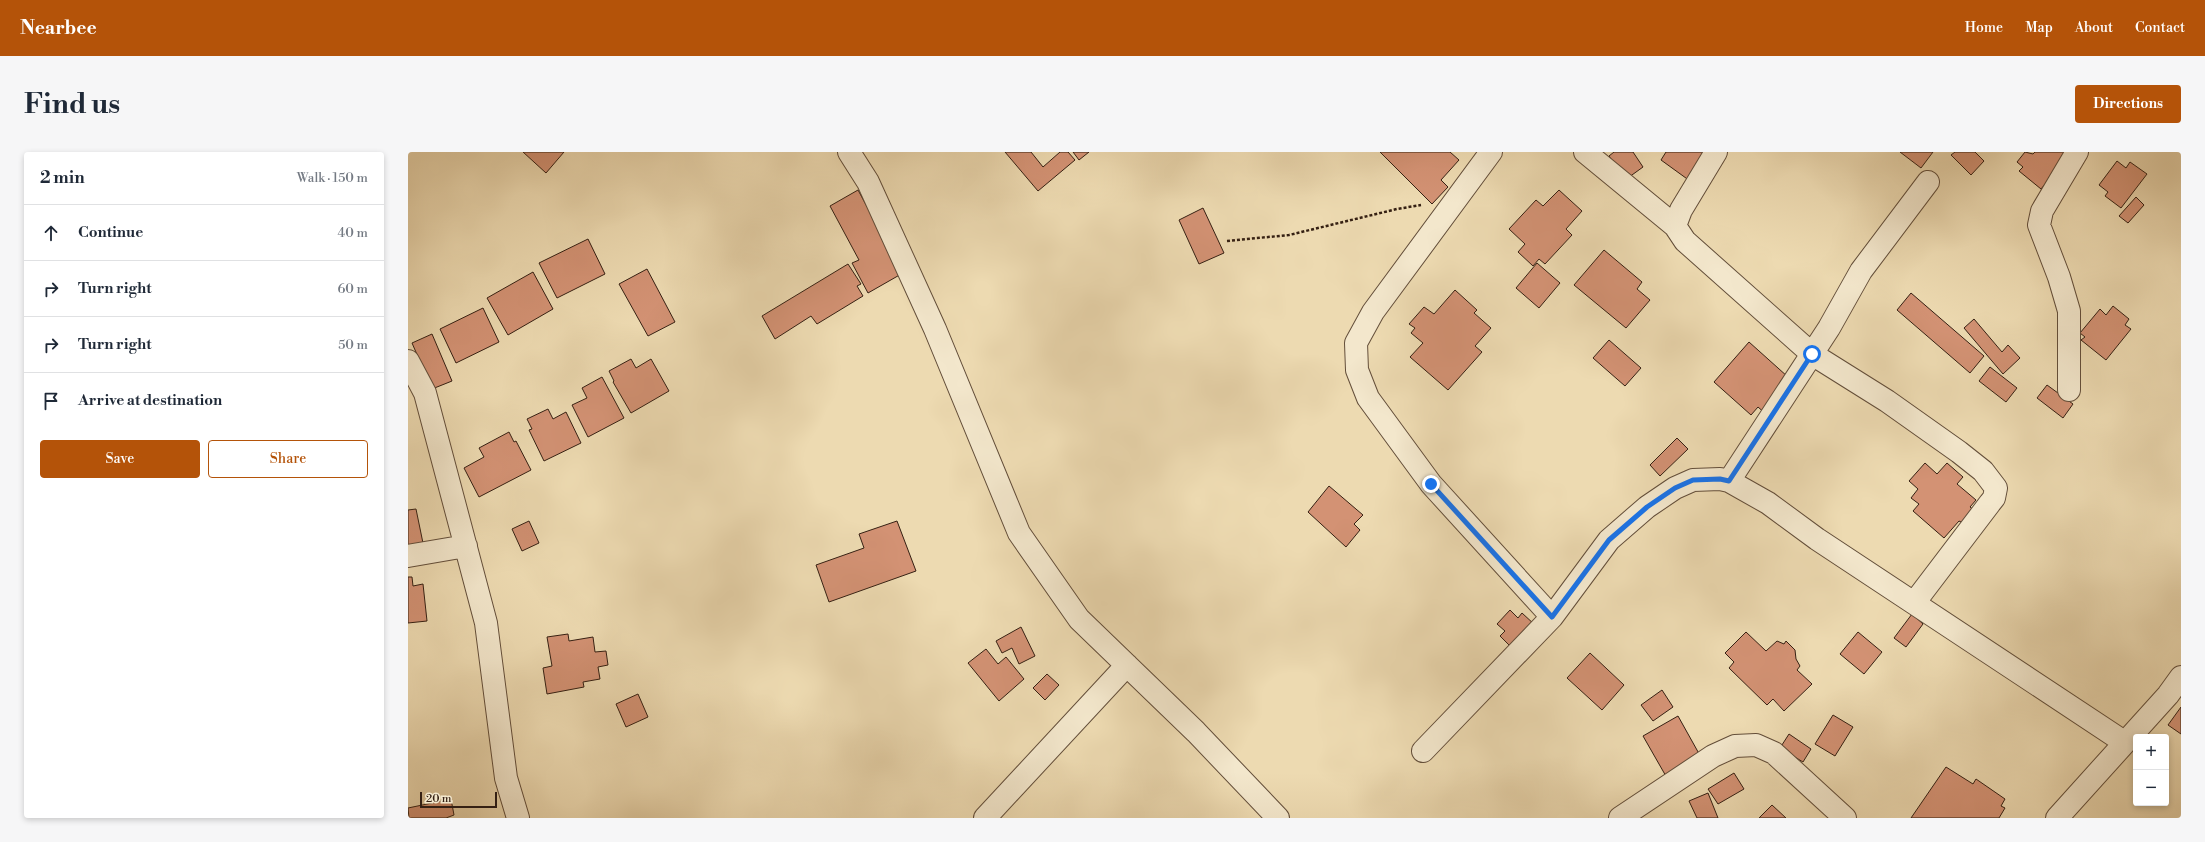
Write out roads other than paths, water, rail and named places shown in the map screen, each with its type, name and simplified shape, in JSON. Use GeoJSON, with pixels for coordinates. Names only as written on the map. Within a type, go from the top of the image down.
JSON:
{"type":"FeatureCollection","features":[{"type":"Feature","properties":{"kind":"street"},"geometry":{"type":"LineString","coordinates":[[849,152],[868,182],[935,329],[1019,533],[1079,620],[1196,732],[1278,818]]}},
{"type":"Feature","properties":{"kind":"street"},"geometry":{"type":"LineString","coordinates":[[1491,152],[1373,312],[1356,343],[1357,370],[1368,398],[1431,484],[1552,617]]}},
{"type":"Feature","properties":{"kind":"street"},"geometry":{"type":"LineString","coordinates":[[1585,152],[1675,226],[1685,241],[1700,256],[1812,354],[1887,401],[1959,452],[1982,471],[1996,488],[1994,498],[1990,504],[1914,603]]}},
{"type":"Feature","properties":{"kind":"street"},"geometry":{"type":"LineString","coordinates":[[1675,226],[1681,210],[1716,152]]}},
{"type":"Feature","properties":{"kind":"street"},"geometry":{"type":"LineString","coordinates":[[2069,390],[2068,310],[2059,276],[2039,225],[2042,211],[2077,152]]}},
{"type":"Feature","properties":{"kind":"street"},"geometry":{"type":"LineString","coordinates":[[1729,481],[1812,354],[1861,272],[1928,182]]}},
{"type":"Feature","properties":{"kind":"street"},"geometry":{"type":"LineString","coordinates":[[408,361],[425,392],[486,623],[506,778],[518,818]]}},
{"type":"Feature","properties":{"kind":"street"},"geometry":{"type":"LineString","coordinates":[[1423,751],[1552,617],[1609,540],[1647,507],[1675,488],[1693,480],[1714,479],[1729,481],[1768,503],[1817,540],[2124,742]]}},
{"type":"Feature","properties":{"kind":"street"},"geometry":{"type":"LineString","coordinates":[[408,556],[466,546]]}},
{"type":"Feature","properties":{"kind":"street"},"geometry":{"type":"LineString","coordinates":[[985,818],[1127,665]]}},
{"type":"Feature","properties":{"kind":"street"},"geometry":{"type":"LineString","coordinates":[[2057,818],[2168,695],[2181,677]]}},
{"type":"Feature","properties":{"kind":"street"},"geometry":{"type":"LineString","coordinates":[[1620,818],[1713,756],[1735,746],[1756,745],[1774,753],[1845,818]]}}]}
